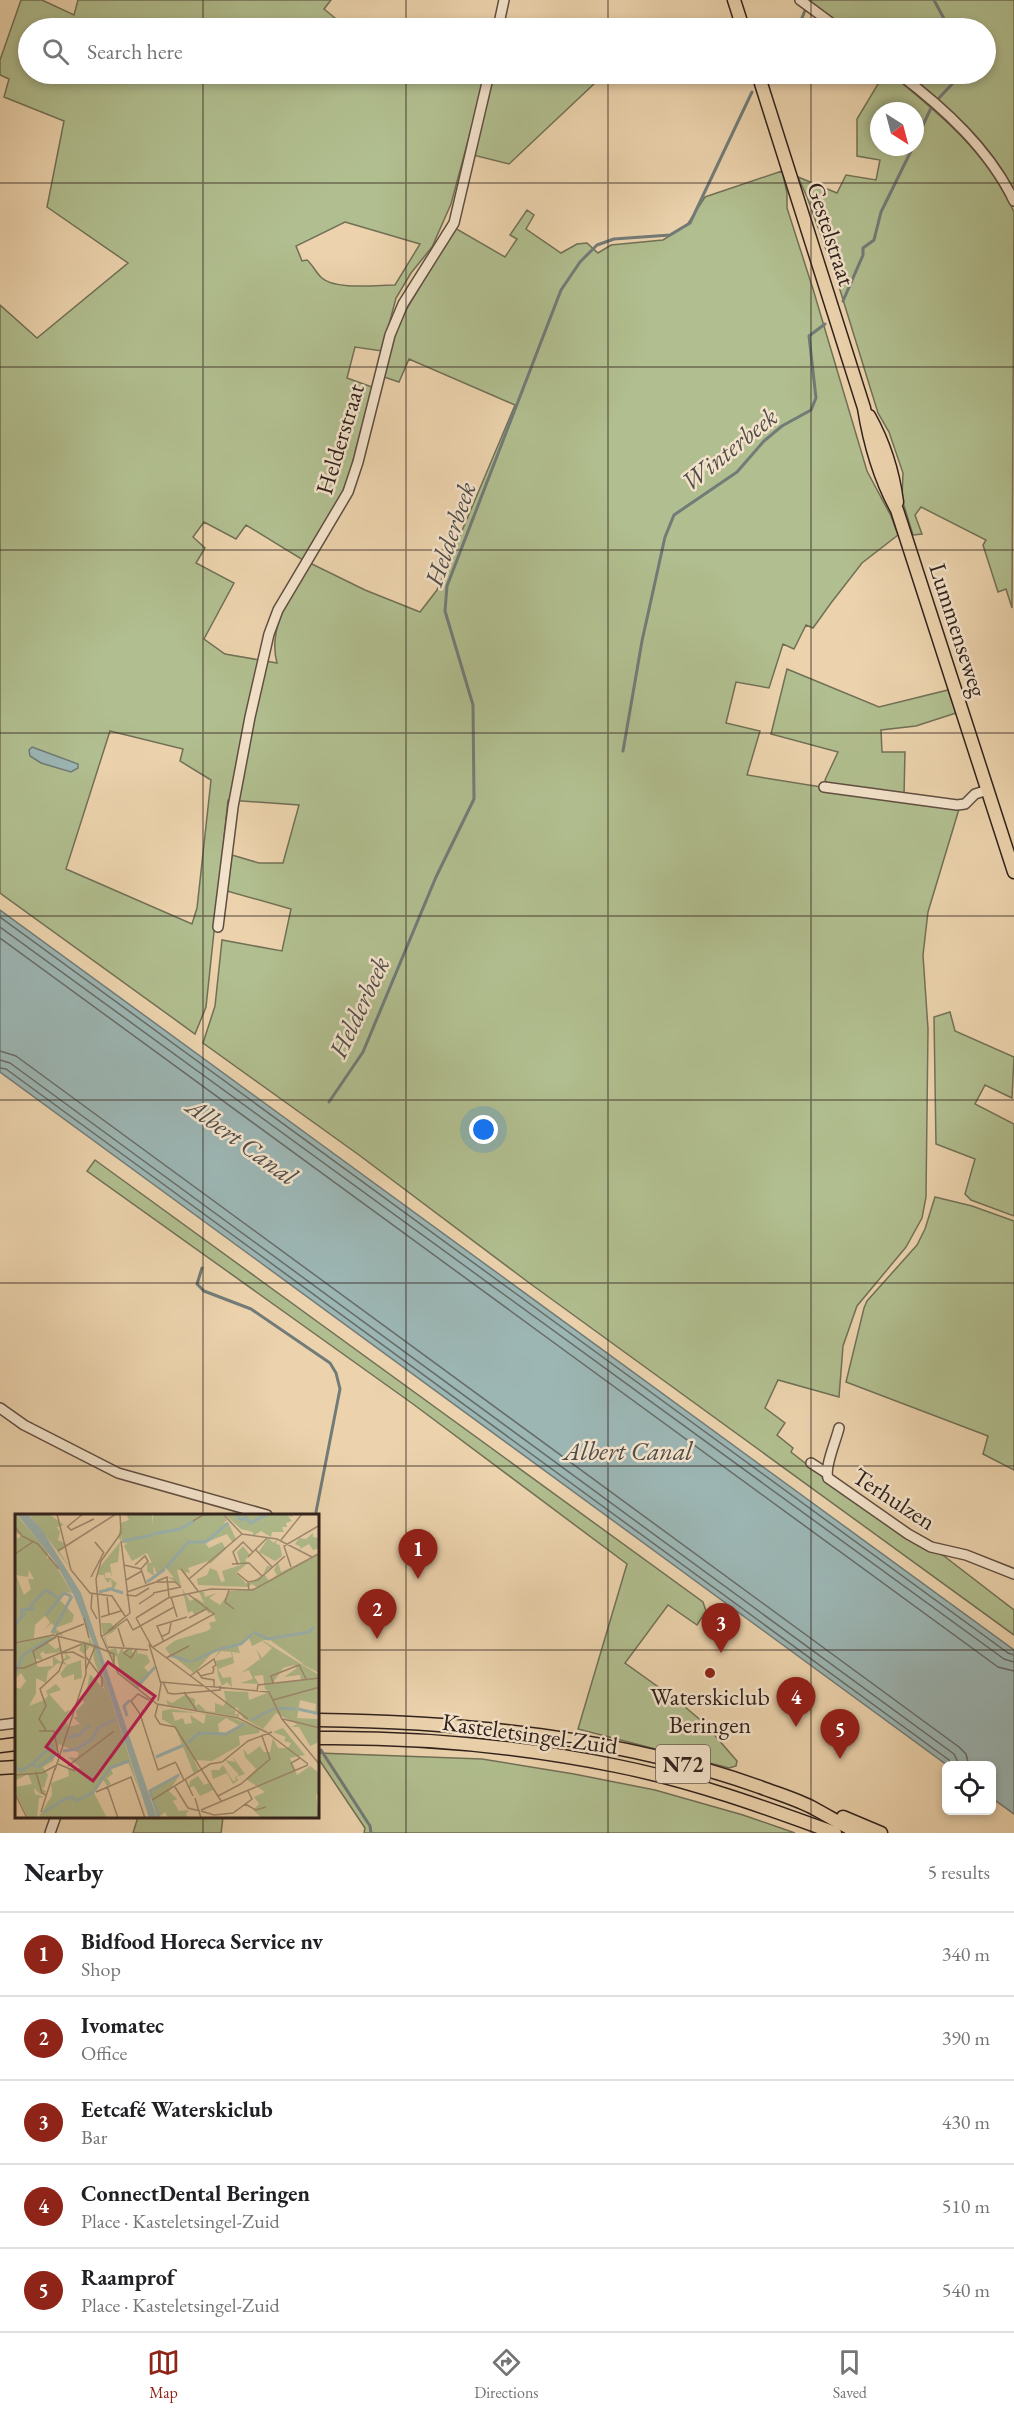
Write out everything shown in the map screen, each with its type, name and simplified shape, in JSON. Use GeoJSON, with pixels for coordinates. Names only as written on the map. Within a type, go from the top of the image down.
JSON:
{"type":"FeatureCollection","features":[{"type":"Feature","properties":{"kind":"main road"},"geometry":{"type":"LineString","coordinates":[[734,0],[740,18]]}},
{"type":"Feature","properties":{"kind":"main road","name":"Gestelstraat"},"geometry":{"type":"LineString","coordinates":[[761,84],[864,408],[882,443],[892,473],[898,514]]}},
{"type":"Feature","properties":{"kind":"main road","name":"Lummenseweg"},"geometry":{"type":"LineString","coordinates":[[898,514],[1014,872]]}},
{"type":"Feature","properties":{"kind":"main road","name":"Kasteletsingel-Zuid"},"geometry":{"type":"LineString","coordinates":[[320,1720],[383,1720],[487,1727],[626,1751],[693,1767],[760,1787],[814,1808],[859,1833]]}},
{"type":"Feature","properties":{"kind":"main road","name":"Kasteletsingel-Zuid"},"geometry":{"type":"LineString","coordinates":[[320,1738],[380,1737],[482,1744],[608,1764],[686,1783],[751,1803],[819,1830],[835,1833]]}},
{"type":"Feature","properties":{"kind":"main road"},"geometry":{"type":"LineString","coordinates":[[0,1746],[15,1744]]}},
{"type":"Feature","properties":{"kind":"main road"},"geometry":{"type":"LineString","coordinates":[[0,1768],[15,1767]]}},
{"type":"Feature","properties":{"kind":"main road","name":"Kasteletsingel-Zuid"},"geometry":{"type":"LineString","coordinates":[[814,1808],[819,1807],[881,1833]]}},
{"type":"Feature","properties":{"kind":"street"},"geometry":{"type":"LineString","coordinates":[[500,18],[504,0]]}},
{"type":"Feature","properties":{"kind":"street"},"geometry":{"type":"LineString","coordinates":[[800,0],[824,18]]}},
{"type":"Feature","properties":{"kind":"street","name":"Helderstraat"},"geometry":{"type":"LineString","coordinates":[[218,927],[233,807],[269,634],[278,610],[348,492],[358,462],[390,335],[403,304],[454,223],[487,84]]}},
{"type":"Feature","properties":{"kind":"street"},"geometry":{"type":"LineString","coordinates":[[912,84],[928,96],[985,154],[1014,201]]}},
{"type":"Feature","properties":{"kind":"street"},"geometry":{"type":"LineString","coordinates":[[824,787],[957,805],[965,804],[975,794],[988,790]]}},
{"type":"Feature","properties":{"kind":"street"},"geometry":{"type":"LineString","coordinates":[[0,1408],[24,1425],[118,1473],[263,1514]]}},
{"type":"Feature","properties":{"kind":"street","name":"Terhulzen"},"geometry":{"type":"LineString","coordinates":[[825,1472],[839,1428]]}},
{"type":"Feature","properties":{"kind":"street","name":"Terhulzen"},"geometry":{"type":"LineString","coordinates":[[811,1463],[825,1472],[828,1478],[931,1547],[966,1555],[1014,1574]]}},
{"type":"Feature","properties":{"kind":"street"},"geometry":{"type":"LineString","coordinates":[[0,1725],[15,1723]]}},
{"type":"Feature","properties":{"kind":"street"},"geometry":{"type":"LineString","coordinates":[[50,1833],[55,1818]]}},
{"type":"Feature","properties":{"kind":"green space"},"geometry":{"type":"Polygon","coordinates":[[[21,0],[42,0],[74,15],[78,0],[331,0],[324,9],[335,18],[18,18],[18,84],[483,84],[451,204],[432,247],[411,273],[396,298],[382,351],[355,347],[347,378],[372,387],[349,477],[340,497],[303,560],[246,525],[236,539],[204,522],[193,537],[205,548],[196,563],[234,583],[204,639],[225,654],[277,663],[275,636],[278,623],[310,563],[365,590],[420,612],[437,590],[515,405],[409,359],[399,382],[384,377],[396,331],[403,315],[455,228],[505,257],[517,239],[510,235],[527,210],[534,215],[526,229],[561,253],[577,244],[587,243],[598,253],[611,245],[663,240],[687,225],[705,197],[782,171],[787,193],[787,208],[867,471],[891,516],[898,535],[862,563],[813,628],[806,625],[794,649],[783,644],[769,688],[736,682],[726,723],[760,731],[747,775],[959,809],[928,912],[923,955],[928,1029],[926,1197],[922,1218],[906,1247],[857,1306],[843,1346],[839,1397],[778,1380],[765,1408],[785,1423],[777,1435],[793,1448],[791,1452],[828,1481],[944,1556],[1014,1610],[1014,1635],[203,1043],[215,1006],[222,940],[282,951],[291,909],[227,891],[232,855],[259,863],[283,863],[299,805],[228,800],[206,1007],[195,1034],[0,893],[0,305],[37,338],[128,263],[47,207],[64,121],[4,97],[9,79],[0,75],[0,60],[21,0]],[[345,222],[296,246],[302,261],[307,260],[328,282],[356,286],[395,285],[420,244],[345,222]],[[110,731],[66,869],[192,924],[197,908],[211,780],[180,761],[183,749],[110,731]]]}},
{"type":"Feature","properties":{"kind":"green space"},"geometry":{"type":"Polygon","coordinates":[[[808,0],[1014,0],[1014,192],[1005,174],[981,142],[952,112],[917,84],[996,84],[996,18],[832,18],[808,0]]]}},
{"type":"Feature","properties":{"kind":"green space"},"geometry":{"type":"Polygon","coordinates":[[[491,84],[594,84],[509,164],[473,155],[491,84]]]}},
{"type":"Feature","properties":{"kind":"green space"},"geometry":{"type":"Polygon","coordinates":[[[878,84],[903,84],[927,104],[945,120],[977,153],[991,171],[1014,212],[1012,608],[1006,589],[998,592],[983,545],[986,540],[921,507],[915,515],[922,534],[913,535],[902,499],[903,473],[889,432],[878,413],[836,277],[798,177],[837,193],[846,175],[876,180],[880,160],[857,156],[857,119],[878,84]]]}},
{"type":"Feature","properties":{"kind":"green space"},"geometry":{"type":"Polygon","coordinates":[[[787,669],[879,707],[948,690],[956,713],[916,726],[881,730],[882,752],[905,752],[904,796],[827,783],[825,780],[838,752],[771,734],[787,669]]]}},
{"type":"Feature","properties":{"kind":"green space"},"geometry":{"type":"Polygon","coordinates":[[[950,1012],[955,1031],[1014,1057],[1012,1098],[985,1085],[975,1104],[1014,1124],[1014,1216],[971,1200],[965,1194],[975,1159],[936,1144],[934,1017],[950,1012]]]}},
{"type":"Feature","properties":{"kind":"green space"},"geometry":{"type":"Polygon","coordinates":[[[95,1160],[703,1602],[706,1611],[697,1625],[668,1605],[625,1663],[704,1723],[737,1761],[736,1766],[729,1768],[578,1729],[627,1564],[413,1404],[87,1171],[95,1160]]]}},
{"type":"Feature","properties":{"kind":"green space"},"geometry":{"type":"Polygon","coordinates":[[[935,1197],[972,1206],[1014,1221],[1014,1470],[983,1454],[988,1436],[846,1382],[867,1301],[917,1245],[925,1229],[935,1197]]]}},
{"type":"Feature","properties":{"kind":"green space"},"geometry":{"type":"Polygon","coordinates":[[[320,1753],[482,1759],[574,1774],[655,1790],[743,1815],[795,1833],[364,1833],[365,1828],[320,1761],[320,1753]]]}},
{"type":"Feature","properties":{"kind":"green space"},"geometry":{"type":"Polygon","coordinates":[[[137,1818],[223,1818],[221,1833],[133,1833],[137,1818]]]}},
{"type":"Feature","properties":{"kind":"water"},"geometry":{"type":"Polygon","coordinates":[[[32,747],[78,764],[78,768],[71,772],[41,763],[30,756],[29,750],[32,747]]]}},
{"type":"Feature","properties":{"kind":"water","name":"Albert Canal"},"geometry":{"type":"Polygon","coordinates":[[[0,910],[1014,1650],[1014,1814],[996,1801],[996,1761],[942,1761],[0,1072],[0,910]]]}},
{"type":"Feature","properties":{"kind":"waterway","name":"Winterbeek"},"geometry":{"type":"LineString","coordinates":[[934,0],[944,18]]}},
{"type":"Feature","properties":{"kind":"waterway","name":"Helderbeek"},"geometry":{"type":"LineString","coordinates":[[802,18],[806,8]]}},
{"type":"Feature","properties":{"kind":"waterway","name":"Winterbeek"},"geometry":{"type":"LineString","coordinates":[[939,98],[952,84]]}},
{"type":"Feature","properties":{"kind":"waterway","name":"Helderbeek"},"geometry":{"type":"LineString","coordinates":[[329,1102],[363,1052],[436,877],[474,799],[473,705],[445,611],[447,586],[561,290],[580,262],[597,245],[614,239],[670,235],[690,223],[752,92]]}},
{"type":"Feature","properties":{"kind":"waterway","name":"Winterbeek"},"geometry":{"type":"LineString","coordinates":[[924,123],[932,106]]}},
{"type":"Feature","properties":{"kind":"waterway","name":"Winterbeek"},"geometry":{"type":"LineString","coordinates":[[843,301],[863,255],[863,248],[874,240],[881,212],[909,156]]}},
{"type":"Feature","properties":{"kind":"waterway","name":"Winterbeek"},"geometry":{"type":"LineString","coordinates":[[623,751],[642,641],[665,537],[674,515],[737,472],[764,441],[782,426],[811,410],[816,398],[809,336],[825,324]]}},
{"type":"Feature","properties":{"kind":"waterway","name":"Helderbeek"},"geometry":{"type":"LineString","coordinates":[[202,1268],[197,1284],[204,1291],[251,1309],[330,1363],[336,1373],[340,1389],[316,1512]]}},
{"type":"Feature","properties":{"kind":"waterway","name":"Helderbeek"},"geometry":{"type":"LineString","coordinates":[[321,1750],[370,1826],[371,1833]]}},
{"type":"Feature","properties":{"kind":"place","name":"Bidfood Horeca Service nv"},"geometry":{"type":"Point","coordinates":[418,1579]}},
{"type":"Feature","properties":{"kind":"place","name":"Ivomatec"},"geometry":{"type":"Point","coordinates":[377,1639]}},
{"type":"Feature","properties":{"kind":"place","name":"Eetcafé Waterskiclub"},"geometry":{"type":"Point","coordinates":[721,1653]}},
{"type":"Feature","properties":{"kind":"place","name":"Waterskiclub Beringen"},"geometry":{"type":"Point","coordinates":[710,1673]}},
{"type":"Feature","properties":{"kind":"place","name":"ConnectDental Beringen"},"geometry":{"type":"Point","coordinates":[796,1727]}},
{"type":"Feature","properties":{"kind":"place","name":"Raamprof"},"geometry":{"type":"Point","coordinates":[840,1759]}}]}
